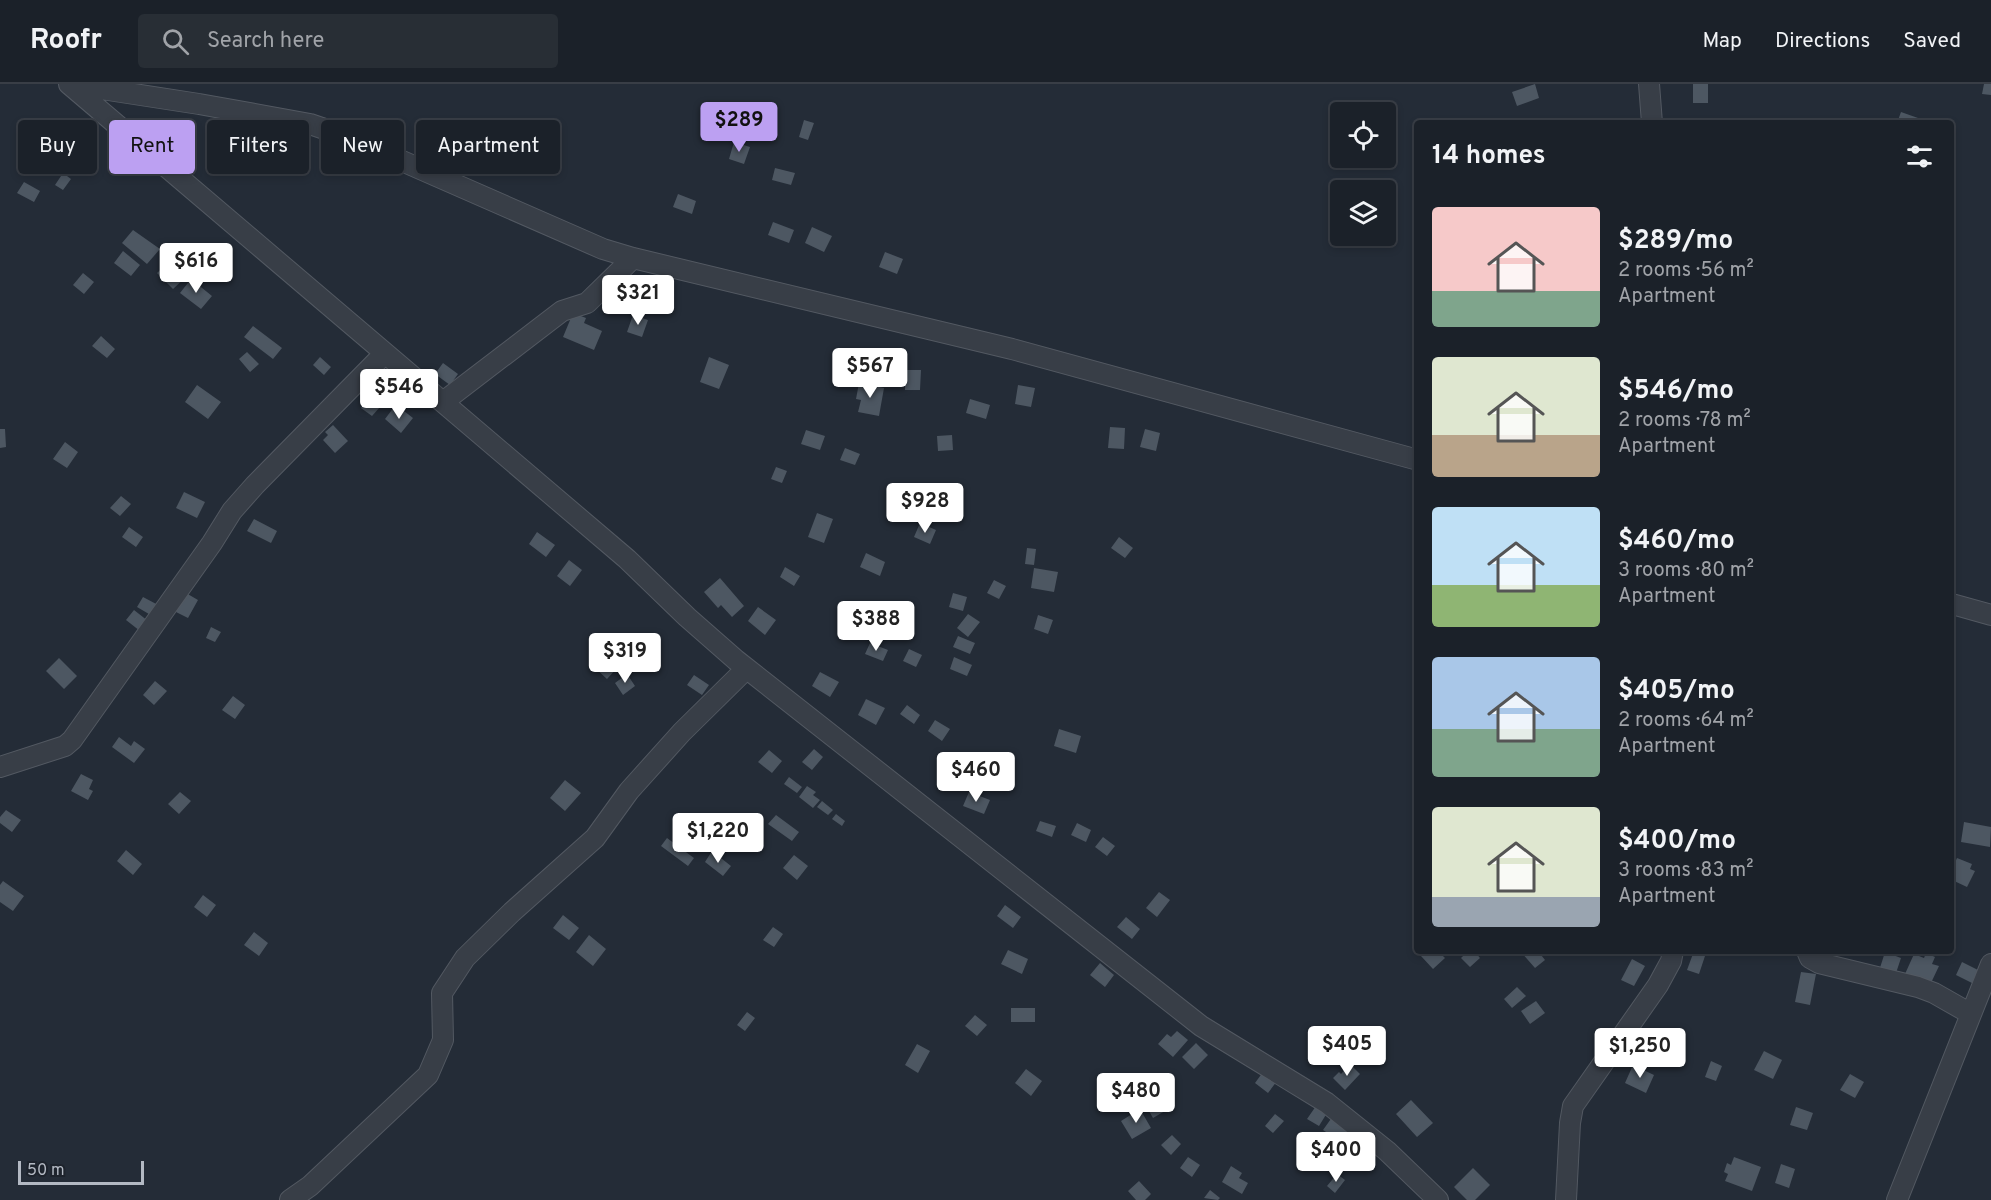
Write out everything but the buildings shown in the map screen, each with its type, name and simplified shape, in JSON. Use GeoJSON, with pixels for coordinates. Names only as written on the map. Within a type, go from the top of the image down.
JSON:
{"type":"FeatureCollection","features":[{"type":"Feature","properties":{"kind":"street"},"geometry":{"type":"LineString","coordinates":[[69,84],[310,124],[329,130],[582,240],[633,258],[1012,349],[1414,459]]}},
{"type":"Feature","properties":{"kind":"street"},"geometry":{"type":"LineString","coordinates":[[69,84],[627,559],[687,617],[746,669],[1201,1026],[1327,1103],[1387,1151],[1438,1200]]}},
{"type":"Feature","properties":{"kind":"street"},"geometry":{"type":"LineString","coordinates":[[1649,84],[1652,120]]}},
{"type":"Feature","properties":{"kind":"street"},"geometry":{"type":"LineString","coordinates":[[443,402],[562,311],[587,303],[633,258]]}},
{"type":"Feature","properties":{"kind":"street"},"geometry":{"type":"LineString","coordinates":[[0,766],[65,746],[72,740],[212,543],[232,511],[385,353]]}},
{"type":"Feature","properties":{"kind":"street"},"geometry":{"type":"LineString","coordinates":[[1954,605],[1991,615]]}},
{"type":"Feature","properties":{"kind":"street"},"geometry":{"type":"LineString","coordinates":[[290,1200],[310,1186],[428,1075],[443,1041],[442,993],[465,958],[512,912],[595,838],[629,792],[682,732],[746,669]]}},
{"type":"Feature","properties":{"kind":"street"},"geometry":{"type":"LineString","coordinates":[[1566,1200],[1570,1123],[1574,1106],[1658,985],[1672,954]]}},
{"type":"Feature","properties":{"kind":"street"},"geometry":{"type":"LineString","coordinates":[[1808,954],[1810,958],[1819,963],[1918,987],[1934,993],[1971,1014]]}},
{"type":"Feature","properties":{"kind":"street"},"geometry":{"type":"LineString","coordinates":[[1897,1200],[1991,964]]}}]}
